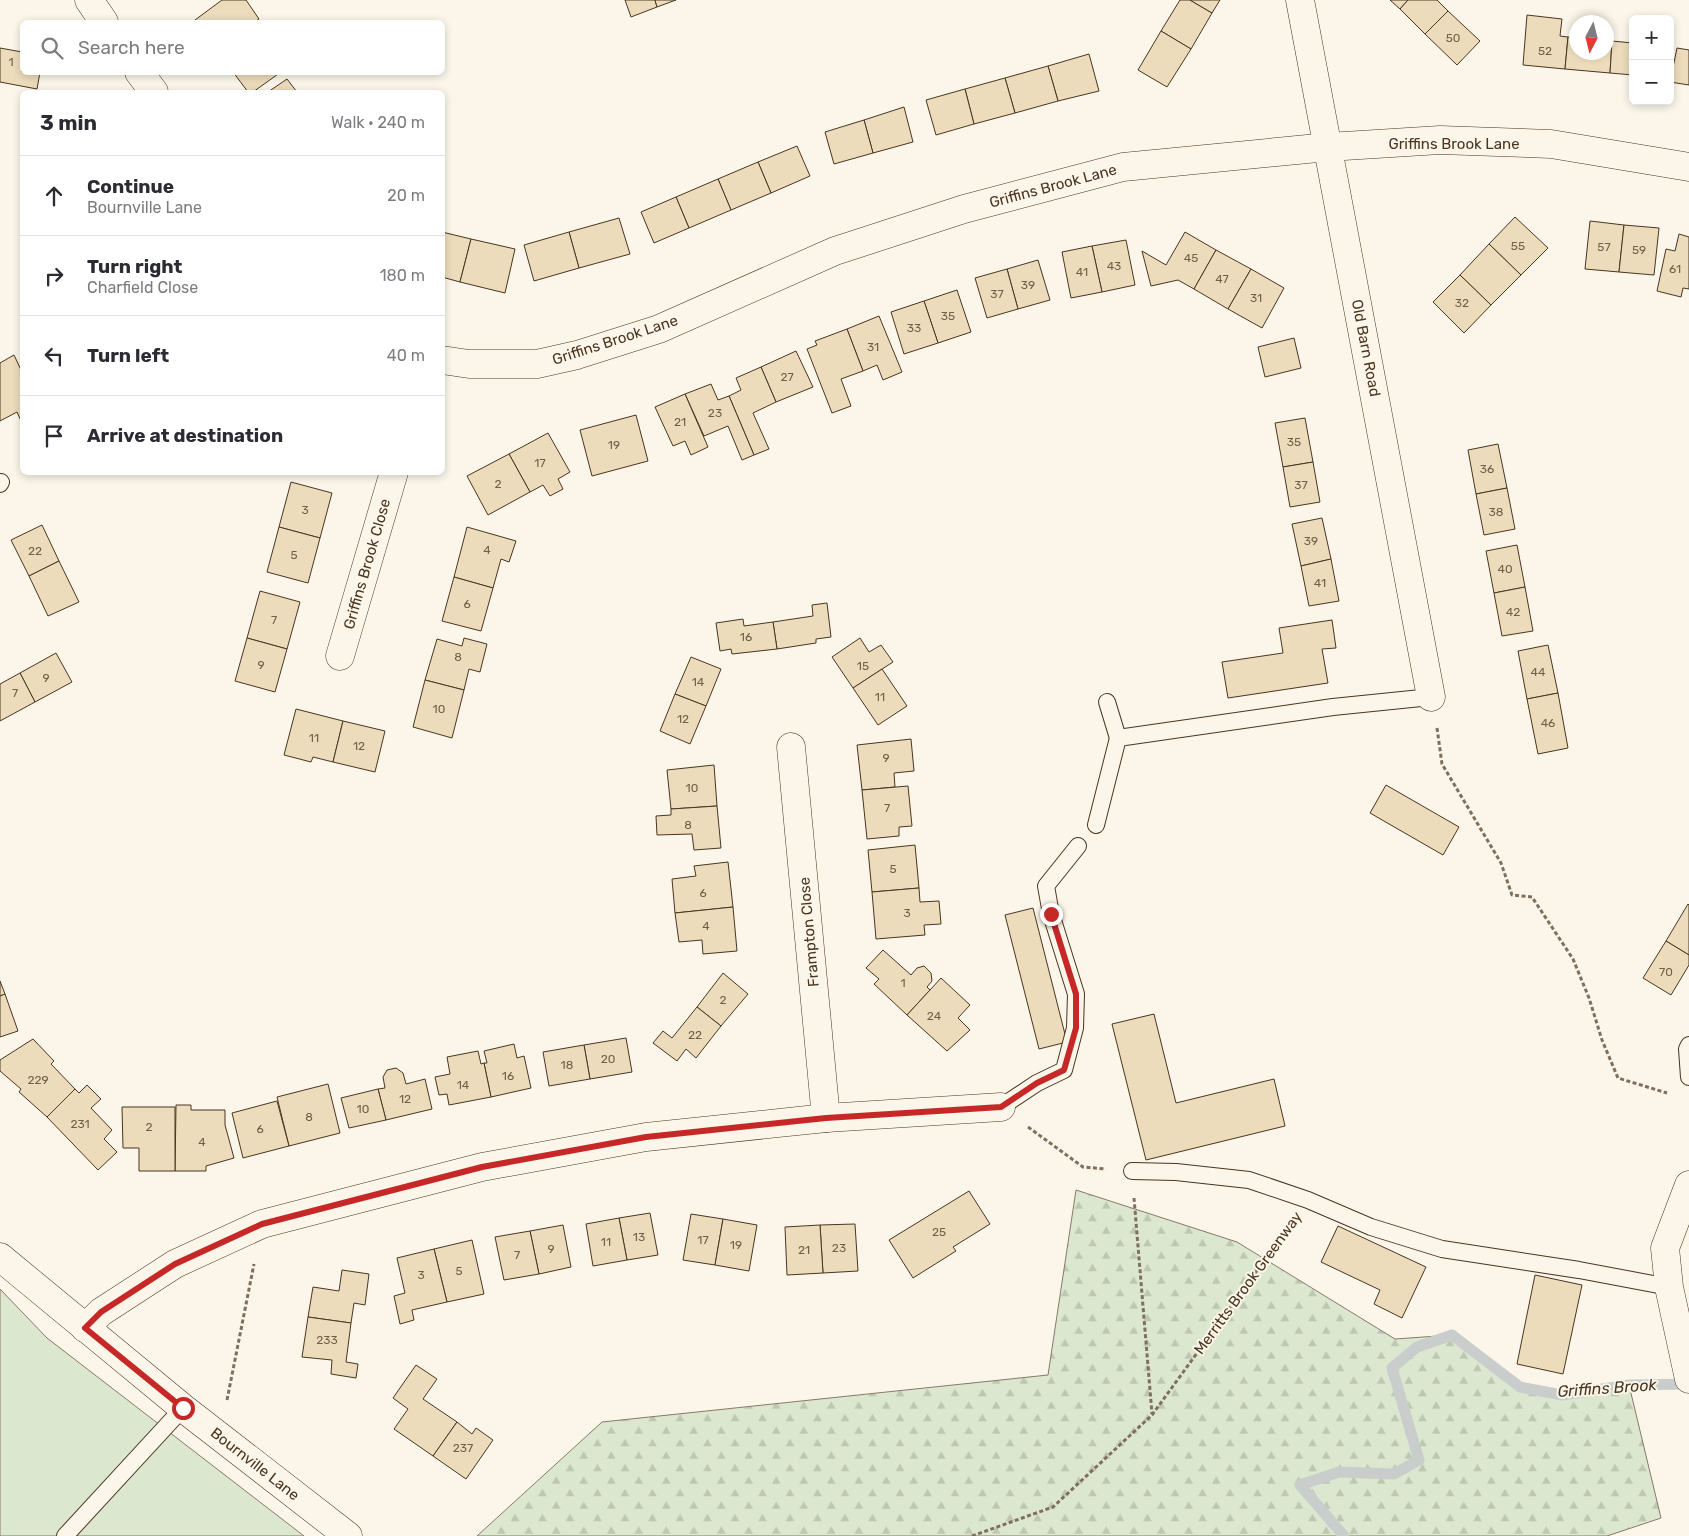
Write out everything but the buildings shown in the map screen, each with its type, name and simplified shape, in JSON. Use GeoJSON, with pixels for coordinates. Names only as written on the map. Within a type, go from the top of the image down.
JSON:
{"type":"FeatureCollection","features":[{"type":"Feature","properties":{"kind":"street"},"geometry":{"type":"LineString","coordinates":[[88,0],[103,20]]}},
{"type":"Feature","properties":{"kind":"street","name":"Old Barn Road"},"geometry":{"type":"LineString","coordinates":[[1300,0],[1431,697]]}},
{"type":"Feature","properties":{"kind":"street"},"geometry":{"type":"LineString","coordinates":[[142,75],[153,90]]}},
{"type":"Feature","properties":{"kind":"street","name":"Griffins Brook Lane"},"geometry":{"type":"LineString","coordinates":[[445,360],[469,364],[537,364],[577,355],[659,328],[835,251],[964,209],[1124,167],[1328,147],[1440,140],[1551,144],[1689,167]]}},
{"type":"Feature","properties":{"kind":"street","name":"Griffins Brook Close"},"geometry":{"type":"LineString","coordinates":[[340,656],[393,475]]}},
{"type":"Feature","properties":{"kind":"street","name":"Frampton Close"},"geometry":{"type":"LineString","coordinates":[[791,747],[826,1118]]}},
{"type":"Feature","properties":{"kind":"street"},"geometry":{"type":"LineString","coordinates":[[85,1328],[101,1312],[175,1264],[262,1224],[482,1167],[646,1137],[826,1118],[1001,1107]]}},
{"type":"Feature","properties":{"kind":"street"},"geometry":{"type":"LineString","coordinates":[[1687,1370],[1669,1288],[1665,1248],[1689,1185]]}},
{"type":"Feature","properties":{"kind":"street","name":"Bournville Lane"},"geometry":{"type":"LineString","coordinates":[[0,1257],[183,1408],[348,1536]]}},
{"type":"Feature","properties":{"kind":"lane"},"geometry":{"type":"LineString","coordinates":[[1118,738],[1333,707],[1431,697]]}},
{"type":"Feature","properties":{"kind":"lane"},"geometry":{"type":"LineString","coordinates":[[1096,825],[1118,738],[1107,702]]}},
{"type":"Feature","properties":{"kind":"lane"},"geometry":{"type":"LineString","coordinates":[[1001,1107],[1037,1083],[1064,1070],[1076,1028],[1076,994],[1051,914],[1046,886],[1078,846]]}},
{"type":"Feature","properties":{"kind":"lane"},"geometry":{"type":"LineString","coordinates":[[1689,1045],[1686,1049],[1689,1077]]}},
{"type":"Feature","properties":{"kind":"lane"},"geometry":{"type":"LineString","coordinates":[[1132,1171],[1176,1172],[1249,1180],[1308,1200]]}},
{"type":"Feature","properties":{"kind":"lane","name":"Merritts Brook Greenway"},"geometry":{"type":"LineString","coordinates":[[1308,1200],[1371,1226],[1442,1249],[1579,1270],[1669,1288]]}},
{"type":"Feature","properties":{"kind":"lane"},"geometry":{"type":"LineString","coordinates":[[65,1536],[183,1408]]}},
{"type":"Feature","properties":{"kind":"path"},"geometry":{"type":"LineString","coordinates":[[1431,697],[1442,764],[1501,863],[1512,895],[1532,896],[1573,959],[1589,998],[1602,1040],[1618,1078],[1671,1094]]}},
{"type":"Feature","properties":{"kind":"path"},"geometry":{"type":"LineString","coordinates":[[1001,1107],[1083,1167],[1132,1171],[1152,1415]]}},
{"type":"Feature","properties":{"kind":"path","name":"Merritts Brook Greenway"},"geometry":{"type":"LineString","coordinates":[[972,1536],[1053,1507],[1152,1415],[1308,1200]]}},
{"type":"Feature","properties":{"kind":"path"},"geometry":{"type":"LineString","coordinates":[[225,1409],[262,1224]]}},
{"type":"Feature","properties":{"kind":"green space"},"geometry":{"type":"Polygon","coordinates":[[[1076,1190],[1237,1242],[1395,1339],[1452,1335],[1520,1387],[1562,1395],[1629,1385],[1661,1518],[1607,1536],[477,1536],[602,1422],[1048,1375],[1076,1190]]]}},
{"type":"Feature","properties":{"kind":"green space"},"geometry":{"type":"Polygon","coordinates":[[[0,1289],[47,1338],[304,1536],[0,1536],[0,1289]]]}},
{"type":"Feature","properties":{"kind":"waterway","name":"Griffins Brook"},"geometry":{"type":"LineString","coordinates":[[1344,1536],[1300,1485],[1339,1472],[1394,1474],[1419,1460],[1392,1368],[1417,1347],[1452,1335],[1520,1387],[1562,1395],[1629,1385],[1689,1384]]}},
{"type":"Feature","properties":{"kind":"route"},"geometry":{"type":"LineString","coordinates":[[183,1408],[85,1328],[101,1312],[175,1264],[262,1224],[482,1167],[646,1137],[826,1118],[1001,1107],[1037,1083],[1064,1070],[1076,1028],[1076,994],[1051,914]]}}]}
